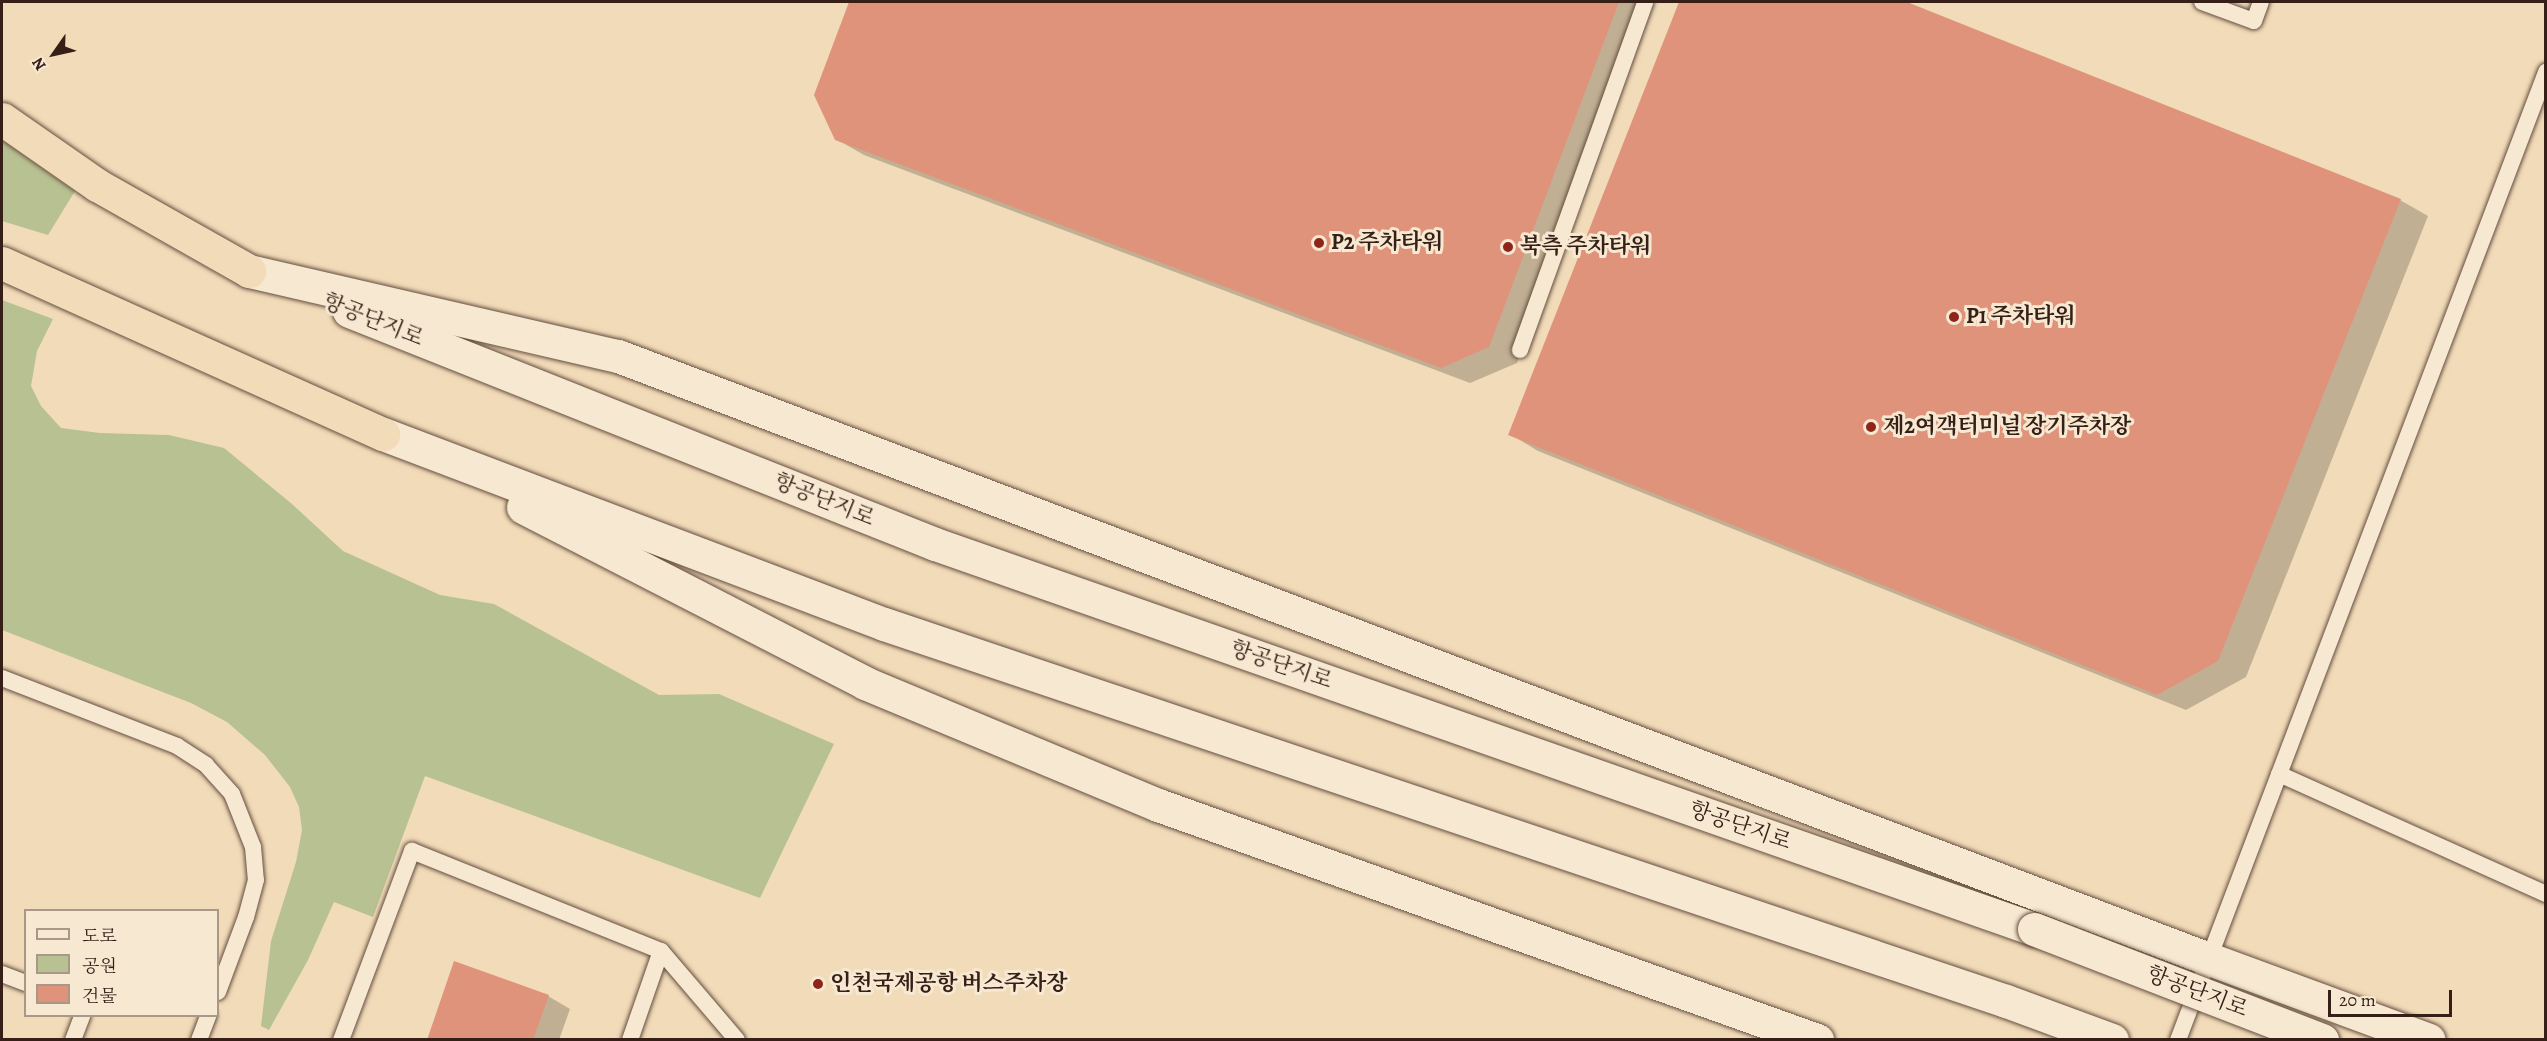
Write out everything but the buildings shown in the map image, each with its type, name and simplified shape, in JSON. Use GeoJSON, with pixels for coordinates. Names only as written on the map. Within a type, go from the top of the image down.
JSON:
{"type":"FeatureCollection","features":[{"type":"Feature","properties":{"kind":"highway"},"geometry":{"type":"LineString","coordinates":[[2,119],[97,185],[249,271]]}},
{"type":"Feature","properties":{"kind":"highway"},"geometry":{"type":"LineString","coordinates":[[2,263],[383,434]]}},
{"type":"Feature","properties":{"kind":"street","name":"항공단지로"},"geometry":{"type":"LineString","coordinates":[[249,271],[935,544],[2034,929],[2322,1040]]}},
{"type":"Feature","properties":{"kind":"street"},"geometry":{"type":"LineString","coordinates":[[249,271],[618,356],[2209,959],[2429,1040]]}},
{"type":"Feature","properties":{"kind":"street"},"geometry":{"type":"LineString","coordinates":[[383,434],[884,624],[2006,1001],[2112,1040]]}},
{"type":"Feature","properties":{"kind":"street"},"geometry":{"type":"LineString","coordinates":[[383,434],[865,683],[1158,805],[1817,1040]]}},
{"type":"Feature","properties":{"kind":"lane"},"geometry":{"type":"LineString","coordinates":[[1520,350],[1645,2]]}},
{"type":"Feature","properties":{"kind":"lane"},"geometry":{"type":"LineString","coordinates":[[2202,2],[2254,21],[2260,2]]}},
{"type":"Feature","properties":{"kind":"lane"},"geometry":{"type":"LineString","coordinates":[[2178,1040],[2546,72]]}},
{"type":"Feature","properties":{"kind":"lane"},"geometry":{"type":"LineString","coordinates":[[2,678],[177,746],[206,765],[232,794],[253,847],[256,880],[246,918],[219,989]]}},
{"type":"Feature","properties":{"kind":"lane"},"geometry":{"type":"LineString","coordinates":[[2279,774],[2546,894]]}},
{"type":"Feature","properties":{"kind":"lane"},"geometry":{"type":"LineString","coordinates":[[341,1040],[412,850],[661,951],[737,1040]]}},
{"type":"Feature","properties":{"kind":"lane"},"geometry":{"type":"LineString","coordinates":[[630,1040],[661,951]]}},
{"type":"Feature","properties":{"kind":"lane"},"geometry":{"type":"LineString","coordinates":[[2,974],[24,982]]}},
{"type":"Feature","properties":{"kind":"lane"},"geometry":{"type":"LineString","coordinates":[[73,1040],[82,1017]]}},
{"type":"Feature","properties":{"kind":"lane"},"geometry":{"type":"LineString","coordinates":[[199,1040],[208,1017]]}},
{"type":"Feature","properties":{"kind":"green space"},"geometry":{"type":"Polygon","coordinates":[[[2,140],[75,191],[48,235],[2,221],[2,140]]]}},
{"type":"Feature","properties":{"kind":"green space"},"geometry":{"type":"Polygon","coordinates":[[[2,300],[53,319],[37,351],[31,386],[41,406],[61,428],[100,433],[169,435],[224,448],[292,504],[343,551],[440,595],[494,604],[659,695],[719,694],[834,744],[760,898],[425,776],[373,917],[334,902],[308,960],[269,1030],[261,1026],[271,941],[296,862],[302,830],[299,807],[290,787],[265,755],[227,722],[191,703],[2,630],[2,300]]]}},
{"type":"Feature","properties":{"kind":"place","name":"P2 주차타워"},"geometry":{"type":"Point","coordinates":[1319,243]}},
{"type":"Feature","properties":{"kind":"place","name":"북측 주차타워"},"geometry":{"type":"Point","coordinates":[1508,247]}},
{"type":"Feature","properties":{"kind":"place","name":"P1 주차타워"},"geometry":{"type":"Point","coordinates":[1954,317]}},
{"type":"Feature","properties":{"kind":"place","name":"제2여객터미널 장기주차장"},"geometry":{"type":"Point","coordinates":[1871,427]}},
{"type":"Feature","properties":{"kind":"place","name":"인천국제공항 버스주차장"},"geometry":{"type":"Point","coordinates":[818,984]}}]}
